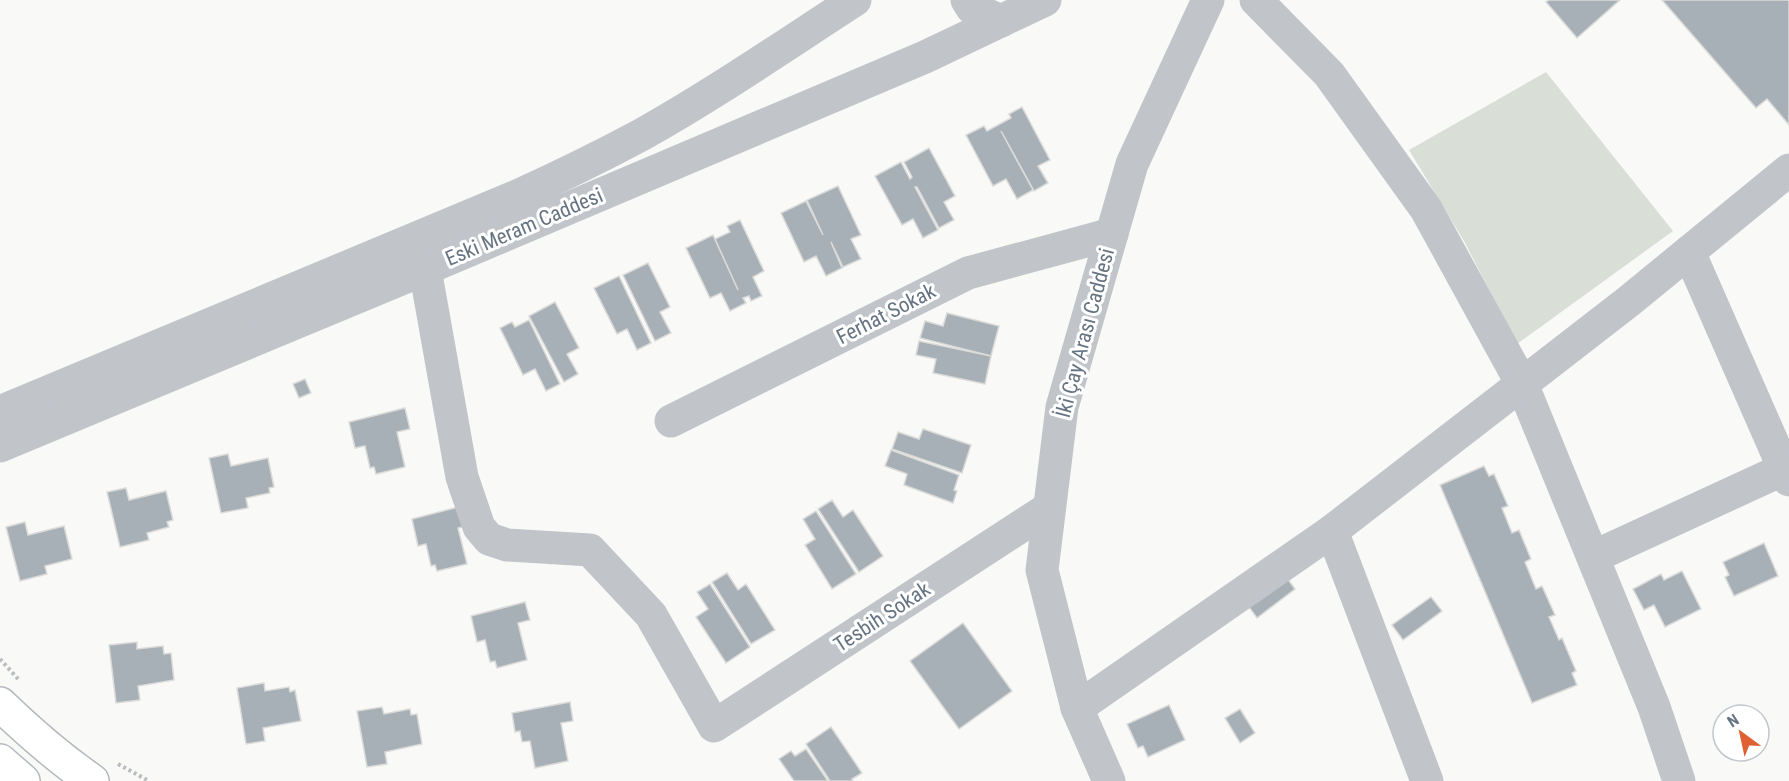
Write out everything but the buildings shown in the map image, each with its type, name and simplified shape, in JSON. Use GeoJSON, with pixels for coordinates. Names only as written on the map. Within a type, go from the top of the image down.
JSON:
{"type":"FeatureCollection","features":[{"type":"Feature","properties":{"kind":"main road"},"geometry":{"type":"LineString","coordinates":[[0,704],[37,738],[92,781]]}},
{"type":"Feature","properties":{"kind":"main road"},"geometry":{"type":"LineString","coordinates":[[0,761],[22,781]]}},
{"type":"Feature","properties":{"kind":"street","name":"Eski Meram Caddesi"},"geometry":{"type":"LineString","coordinates":[[0,412],[517,196],[585,164],[701,100],[855,0]]}},
{"type":"Feature","properties":{"kind":"street"},"geometry":{"type":"LineString","coordinates":[[967,0],[972,8],[1001,21]]}},
{"type":"Feature","properties":{"kind":"street","name":"Eski Meram Caddesi"},"geometry":{"type":"LineString","coordinates":[[0,446],[925,57],[1045,0]]}},
{"type":"Feature","properties":{"kind":"street","name":"İki Çay Arası Caddesi"},"geometry":{"type":"LineString","coordinates":[[1110,781],[1077,708],[1042,570],[1049,508],[1062,407],[1132,164],[1208,0]]}},
{"type":"Feature","properties":{"kind":"street"},"geometry":{"type":"LineString","coordinates":[[1256,0],[1329,74],[1426,209],[1522,384],[1654,706],[1679,781]]}},
{"type":"Feature","properties":{"kind":"street"},"geometry":{"type":"LineString","coordinates":[[1077,708],[1332,531],[1522,384],[1789,170]]}},
{"type":"Feature","properties":{"kind":"street","name":"Ferhat Sokak"},"geometry":{"type":"LineString","coordinates":[[671,421],[968,273],[1112,234]]}},
{"type":"Feature","properties":{"kind":"street"},"geometry":{"type":"LineString","coordinates":[[1593,557],[1787,474],[1689,252]]}},
{"type":"Feature","properties":{"kind":"street","name":"Tesbih Sokak"},"geometry":{"type":"LineString","coordinates":[[425,269],[462,477],[479,527],[489,539],[507,544],[590,550],[651,615],[714,726],[1049,508]]}},
{"type":"Feature","properties":{"kind":"street"},"geometry":{"type":"LineString","coordinates":[[1332,531],[1427,781]]}},
{"type":"Feature","properties":{"kind":"shaded area"},"geometry":{"type":"Polygon","coordinates":[[[1546,72],[1673,231],[1517,344],[1464,241],[1409,150],[1546,72]]]}}]}
